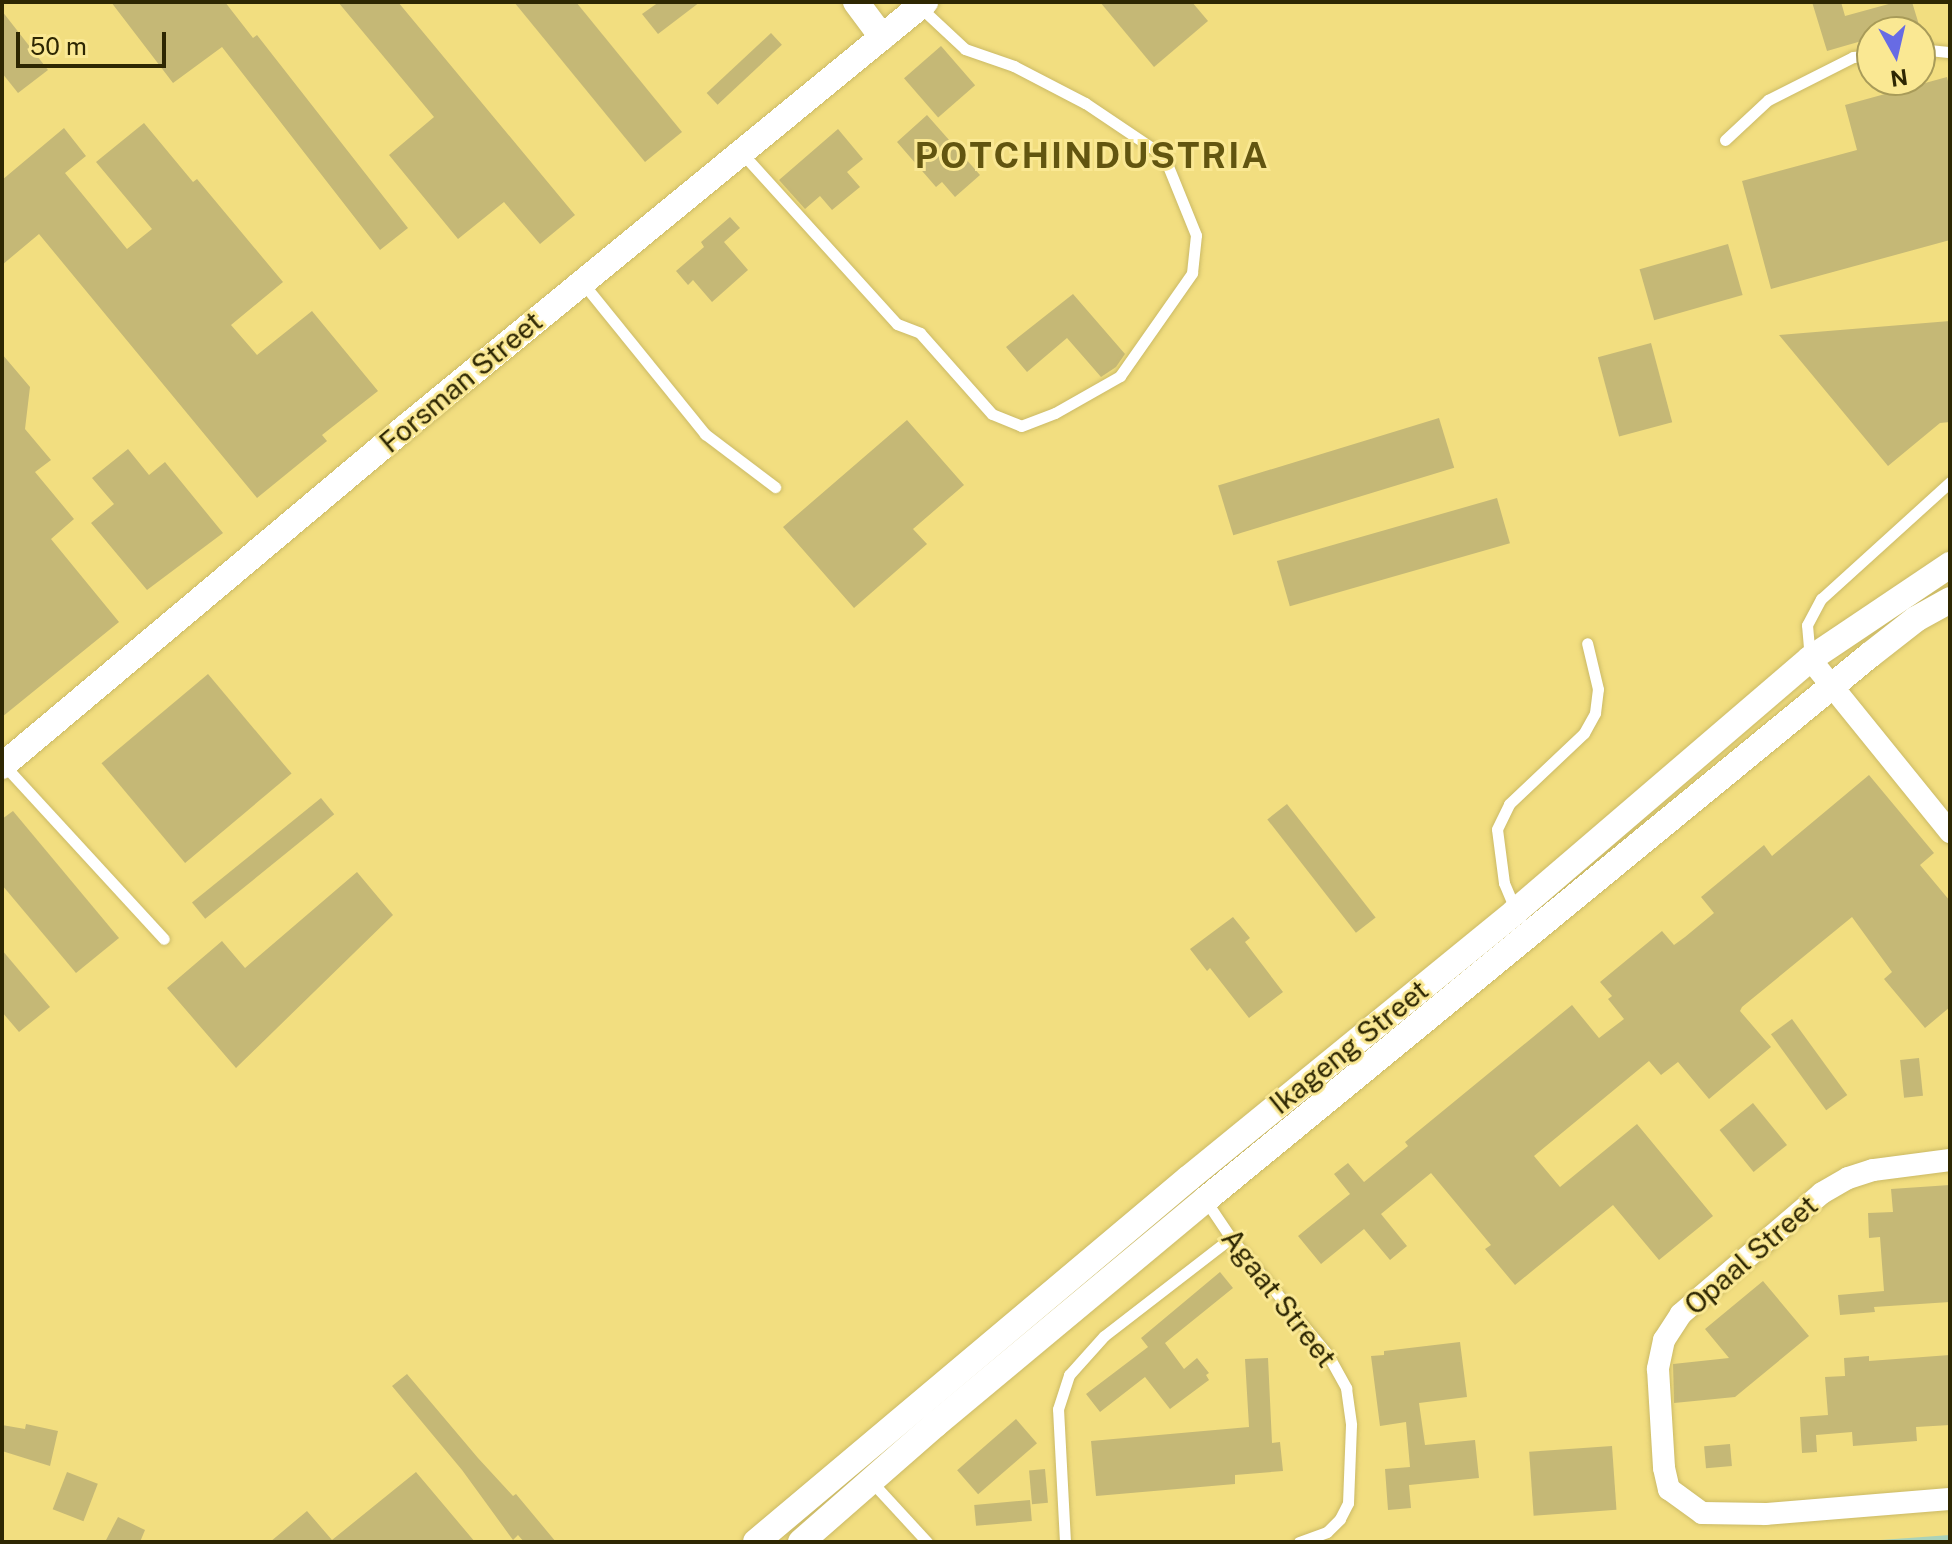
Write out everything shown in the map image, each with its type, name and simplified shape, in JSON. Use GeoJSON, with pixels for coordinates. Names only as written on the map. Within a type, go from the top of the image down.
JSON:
{"type":"FeatureCollection","features":[{"type":"Feature","properties":{"kind":"street"},"geometry":{"type":"LineString","coordinates":[[856,2],[882,37]]}},
{"type":"Feature","properties":{"kind":"street","name":"Forsman Street"},"geometry":{"type":"LineString","coordinates":[[3,765],[582,282],[922,4]]}},
{"type":"Feature","properties":{"kind":"street","name":"Ikageng Street"},"geometry":{"type":"LineString","coordinates":[[756,1542],[1189,1178],[1516,911],[1810,659],[1950,565]]}},
{"type":"Feature","properties":{"kind":"street","name":"Ikageng Street"},"geometry":{"type":"LineString","coordinates":[[801,1542],[936,1424],[1205,1200],[1916,619],[1950,600]]}},
{"type":"Feature","properties":{"kind":"street"},"geometry":{"type":"LineString","coordinates":[[1810,659],[1950,832]]}},
{"type":"Feature","properties":{"kind":"street"},"geometry":{"type":"LineString","coordinates":[[1600,839],[1619,861]]}},
{"type":"Feature","properties":{"kind":"street","name":"Opaal Street"},"geometry":{"type":"LineString","coordinates":[[1950,1160],[1873,1170],[1848,1178],[1822,1193],[1681,1314],[1664,1340],[1658,1369],[1663,1456],[1669,1489],[1702,1513],[1766,1514],[1950,1499]]}},
{"type":"Feature","properties":{"kind":"lane"},"geometry":{"type":"LineString","coordinates":[[741,152],[897,324],[920,333],[992,414],[1021,426],[1055,413],[1120,376],[1192,273],[1196,235],[1164,156],[1085,103],[1014,66],[965,49],[922,4]]}},
{"type":"Feature","properties":{"kind":"lane"},"geometry":{"type":"LineString","coordinates":[[1725,140],[1768,100],[1856,57]]}},
{"type":"Feature","properties":{"kind":"lane"},"geometry":{"type":"LineString","coordinates":[[582,282],[705,434],[775,487]]}},
{"type":"Feature","properties":{"kind":"lane"},"geometry":{"type":"LineString","coordinates":[[1810,659],[1807,625],[1821,599],[1950,482]]}},
{"type":"Feature","properties":{"kind":"lane"},"geometry":{"type":"LineString","coordinates":[[1534,931],[1516,911],[1504,883],[1497,829],[1509,804],[1584,733],[1595,713],[1598,689],[1587,643]]}},
{"type":"Feature","properties":{"kind":"lane"},"geometry":{"type":"LineString","coordinates":[[3,765],[164,939]]}},
{"type":"Feature","properties":{"kind":"lane","name":"Agaat Street"},"geometry":{"type":"LineString","coordinates":[[1189,1178],[1231,1238],[1328,1355],[1346,1388],[1351,1425],[1348,1503],[1340,1519],[1327,1532],[1299,1542]]}},
{"type":"Feature","properties":{"kind":"lane"},"geometry":{"type":"LineString","coordinates":[[1065,1542],[1058,1409],[1069,1375],[1104,1336],[1231,1238]]}},
{"type":"Feature","properties":{"kind":"lane"},"geometry":{"type":"LineString","coordinates":[[852,1459],[927,1542]]}},
{"type":"Feature","properties":{"kind":"shaded area","name":"POTCHINDUSTRIA"},"geometry":{"type":"Polygon","coordinates":[[[2,2],[1950,2],[1950,1542],[2,1542],[2,2]]]}},
{"type":"Feature","properties":{"kind":"green space"},"geometry":{"type":"Polygon","coordinates":[[[1950,1535],[1950,1542],[1853,1542],[1950,1535]]]}},
{"type":"Feature","properties":{"kind":"building"},"geometry":{"type":"Polygon","coordinates":[[[111,2],[225,2],[253,38],[257,35],[408,228],[380,250],[222,47],[173,83],[111,2]]]}},
{"type":"Feature","properties":{"kind":"building"},"geometry":{"type":"Polygon","coordinates":[[[338,2],[398,2],[575,215],[540,244],[504,202],[458,239],[389,155],[434,117],[338,2]]]}},
{"type":"Feature","properties":{"kind":"building"},"geometry":{"type":"Polygon","coordinates":[[[514,2],[576,2],[682,132],[645,162],[514,2]]]}},
{"type":"Feature","properties":{"kind":"building"},"geometry":{"type":"Polygon","coordinates":[[[659,2],[700,2],[658,34],[642,14],[659,2]]]}},
{"type":"Feature","properties":{"kind":"building"},"geometry":{"type":"Polygon","coordinates":[[[1100,2],[1192,2],[1208,21],[1154,67],[1100,2]]]}},
{"type":"Feature","properties":{"kind":"building"},"geometry":{"type":"Polygon","coordinates":[[[1812,2],[1841,2],[1845,16],[1896,2],[1912,2],[1916,16],[1856,16],[1856,43],[1827,51],[1812,2]]]}},
{"type":"Feature","properties":{"kind":"building"},"geometry":{"type":"Polygon","coordinates":[[[2,11],[48,70],[18,93],[2,73],[2,11]]]}},
{"type":"Feature","properties":{"kind":"building"},"geometry":{"type":"Polygon","coordinates":[[[771,33],[782,45],[718,105],[707,93],[771,33]]]}},
{"type":"Feature","properties":{"kind":"building"},"geometry":{"type":"Polygon","coordinates":[[[941,46],[975,85],[938,117],[904,78],[941,46]]]}},
{"type":"Feature","properties":{"kind":"building"},"geometry":{"type":"Polygon","coordinates":[[[1947,77],[1950,89],[1950,240],[1771,289],[1742,181],[1857,150],[1845,105],[1878,96],[1936,96],[1936,80],[1947,77]]]}},
{"type":"Feature","properties":{"kind":"building"},"geometry":{"type":"Polygon","coordinates":[[[927,115],[980,175],[955,197],[942,182],[936,187],[897,142],[927,115]]]}},
{"type":"Feature","properties":{"kind":"building"},"geometry":{"type":"Polygon","coordinates":[[[144,123],[193,182],[197,179],[283,282],[231,325],[257,355],[312,311],[378,391],[322,435],[327,441],[257,498],[39,234],[2,265],[2,180],[64,128],[86,156],[65,173],[127,249],[152,229],[96,162],[144,123]]]}},
{"type":"Feature","properties":{"kind":"building"},"geometry":{"type":"Polygon","coordinates":[[[838,129],[863,159],[847,172],[860,187],[832,210],[820,196],[805,209],[779,180],[838,129]]]}},
{"type":"Feature","properties":{"kind":"building"},"geometry":{"type":"Polygon","coordinates":[[[730,217],[740,228],[724,242],[748,270],[712,302],[693,280],[688,285],[676,271],[704,247],[701,242],[730,217]]]}},
{"type":"Feature","properties":{"kind":"building"},"geometry":{"type":"Polygon","coordinates":[[[1728,244],[1743,295],[1654,320],[1640,269],[1728,244]]]}},
{"type":"Feature","properties":{"kind":"building"},"geometry":{"type":"Polygon","coordinates":[[[1073,294],[1125,354],[1116,367],[1101,377],[1067,338],[1027,372],[1006,347],[1073,294]]]}},
{"type":"Feature","properties":{"kind":"building"},"geometry":{"type":"Polygon","coordinates":[[[1950,321],[1950,422],[1940,423],[1888,466],[1779,335],[1950,321]]]}},
{"type":"Feature","properties":{"kind":"building"},"geometry":{"type":"Polygon","coordinates":[[[1651,343],[1672,422],[1619,436],[1598,357],[1651,343]]]}},
{"type":"Feature","properties":{"kind":"building"},"geometry":{"type":"Polygon","coordinates":[[[2,354],[30,387],[25,429],[51,460],[35,472],[74,519],[51,539],[119,622],[2,717],[2,354]]]}},
{"type":"Feature","properties":{"kind":"building"},"geometry":{"type":"Polygon","coordinates":[[[1439,418],[1454,468],[1233,535],[1218,486],[1439,418]]]}},
{"type":"Feature","properties":{"kind":"building"},"geometry":{"type":"Polygon","coordinates":[[[907,420],[964,485],[913,529],[927,544],[854,608],[783,527],[907,420]]]}},
{"type":"Feature","properties":{"kind":"building"},"geometry":{"type":"Polygon","coordinates":[[[128,449],[149,475],[165,462],[223,533],[147,590],[91,523],[114,504],[92,478],[128,449]]]}},
{"type":"Feature","properties":{"kind":"building"},"geometry":{"type":"Polygon","coordinates":[[[1497,498],[1510,543],[1290,606],[1277,561],[1497,498]]]}},
{"type":"Feature","properties":{"kind":"building"},"geometry":{"type":"Polygon","coordinates":[[[208,674],[292,774],[185,863],[102,763],[208,674]]]}},
{"type":"Feature","properties":{"kind":"building"},"geometry":{"type":"Polygon","coordinates":[[[1869,775],[1934,853],[1920,865],[1950,901],[1950,1007],[1925,1028],[1884,979],[1892,972],[1852,917],[1742,1007],[1740,1011],[1771,1047],[1709,1099],[1678,1062],[1661,1075],[1649,1061],[1534,1156],[1560,1187],[1637,1124],[1713,1216],[1659,1260],[1613,1205],[1515,1285],[1485,1249],[1491,1245],[1431,1173],[1381,1214],[1407,1246],[1390,1260],[1364,1229],[1321,1264],[1298,1236],[1350,1194],[1334,1174],[1348,1163],[1364,1182],[1408,1146],[1405,1142],[1572,1005],[1599,1038],[1624,1019],[1608,999],[1612,996],[1600,982],[1662,931],[1674,945],[1685,937],[1714,913],[1701,897],[1764,845],[1772,856],[1869,775]]]}},
{"type":"Feature","properties":{"kind":"building"},"geometry":{"type":"Polygon","coordinates":[[[321,798],[334,814],[205,919],[192,902],[321,798]]]}},
{"type":"Feature","properties":{"kind":"building"},"geometry":{"type":"Polygon","coordinates":[[[1287,804],[1376,917],[1356,933],[1267,819],[1287,804]]]}},
{"type":"Feature","properties":{"kind":"building"},"geometry":{"type":"Polygon","coordinates":[[[13,811],[119,938],[76,973],[2,885],[2,819],[13,811]]]}},
{"type":"Feature","properties":{"kind":"building"},"geometry":{"type":"Polygon","coordinates":[[[357,872],[393,915],[236,1068],[167,988],[222,941],[245,968],[357,872]]]}},
{"type":"Feature","properties":{"kind":"building"},"geometry":{"type":"Polygon","coordinates":[[[1233,917],[1250,938],[1245,942],[1283,992],[1249,1018],[1210,968],[1207,971],[1190,949],[1233,917]]]}},
{"type":"Feature","properties":{"kind":"building"},"geometry":{"type":"Polygon","coordinates":[[[2,950],[50,1007],[19,1032],[2,1012],[2,950]]]}},
{"type":"Feature","properties":{"kind":"building"},"geometry":{"type":"Polygon","coordinates":[[[1792,1019],[1847,1095],[1826,1110],[1771,1034],[1792,1019]]]}},
{"type":"Feature","properties":{"kind":"building"},"geometry":{"type":"Polygon","coordinates":[[[1919,1058],[1923,1096],[1904,1098],[1900,1060],[1919,1058]]]}},
{"type":"Feature","properties":{"kind":"building"},"geometry":{"type":"Polygon","coordinates":[[[1753,1103],[1787,1145],[1754,1172],[1720,1130],[1753,1103]]]}},
{"type":"Feature","properties":{"kind":"building"},"geometry":{"type":"Polygon","coordinates":[[[1950,1185],[1950,1302],[1874,1307],[1875,1312],[1840,1315],[1838,1295],[1884,1291],[1880,1237],[1869,1238],[1868,1213],[1893,1212],[1891,1189],[1950,1185]]]}},
{"type":"Feature","properties":{"kind":"building"},"geometry":{"type":"Polygon","coordinates":[[[1220,1272],[1233,1288],[1165,1343],[1184,1369],[1197,1358],[1209,1373],[1206,1375],[1209,1380],[1170,1409],[1145,1377],[1100,1412],[1086,1394],[1148,1347],[1141,1338],[1220,1272]]]}},
{"type":"Feature","properties":{"kind":"building"},"geometry":{"type":"Polygon","coordinates":[[[1763,1281],[1809,1336],[1735,1397],[1674,1403],[1673,1364],[1729,1358],[1705,1329],[1763,1281]]]}},
{"type":"Feature","properties":{"kind":"building"},"geometry":{"type":"Polygon","coordinates":[[[1460,1342],[1467,1397],[1419,1403],[1425,1445],[1475,1440],[1479,1478],[1409,1485],[1411,1508],[1388,1510],[1385,1469],[1410,1467],[1406,1422],[1380,1426],[1371,1356],[1384,1355],[1384,1351],[1460,1342]]]}},
{"type":"Feature","properties":{"kind":"building"},"geometry":{"type":"Polygon","coordinates":[[[1950,1355],[1950,1425],[1916,1427],[1917,1441],[1853,1446],[1852,1432],[1816,1435],[1817,1452],[1802,1453],[1800,1417],[1828,1415],[1825,1377],[1845,1376],[1844,1358],[1869,1356],[1869,1361],[1950,1355]]]}},
{"type":"Feature","properties":{"kind":"building"},"geometry":{"type":"Polygon","coordinates":[[[1268,1358],[1272,1443],[1280,1442],[1283,1471],[1235,1475],[1235,1484],[1096,1496],[1091,1441],[1249,1427],[1245,1359],[1268,1358]]]}},
{"type":"Feature","properties":{"kind":"building"},"geometry":{"type":"Polygon","coordinates":[[[407,1374],[478,1458],[513,1496],[516,1494],[556,1542],[524,1542],[518,1535],[513,1540],[462,1470],[392,1386],[407,1374]]]}},
{"type":"Feature","properties":{"kind":"building"},"geometry":{"type":"Polygon","coordinates":[[[1016,1419],[1037,1443],[978,1494],[957,1470],[1016,1419]]]}},
{"type":"Feature","properties":{"kind":"building"},"geometry":{"type":"Polygon","coordinates":[[[26,1424],[58,1431],[50,1466],[2,1451],[2,1425],[25,1429],[26,1424]]]}},
{"type":"Feature","properties":{"kind":"building"},"geometry":{"type":"Polygon","coordinates":[[[1730,1444],[1732,1466],[1706,1468],[1704,1446],[1730,1444]]]}},
{"type":"Feature","properties":{"kind":"building"},"geometry":{"type":"Polygon","coordinates":[[[1612,1446],[1616,1510],[1534,1516],[1529,1452],[1612,1446]]]}},
{"type":"Feature","properties":{"kind":"building"},"geometry":{"type":"Polygon","coordinates":[[[1045,1469],[1048,1503],[1032,1504],[1029,1470],[1045,1469]]]}},
{"type":"Feature","properties":{"kind":"building"},"geometry":{"type":"Polygon","coordinates":[[[67,1472],[98,1484],[83,1521],[53,1509],[67,1472]]]}},
{"type":"Feature","properties":{"kind":"building"},"geometry":{"type":"Polygon","coordinates":[[[416,1472],[475,1542],[270,1542],[307,1511],[332,1540],[416,1472]]]}},
{"type":"Feature","properties":{"kind":"building"},"geometry":{"type":"Polygon","coordinates":[[[1030,1500],[1032,1521],[976,1526],[974,1505],[1030,1500]]]}},
{"type":"Feature","properties":{"kind":"building"},"geometry":{"type":"Polygon","coordinates":[[[118,1517],[145,1530],[140,1542],[105,1542],[118,1517]]]}},
{"type":"Feature","properties":{"kind":"district","name":"POTCHINDUSTRIA"},"geometry":{"type":"Point","coordinates":[1092,156]}}]}
